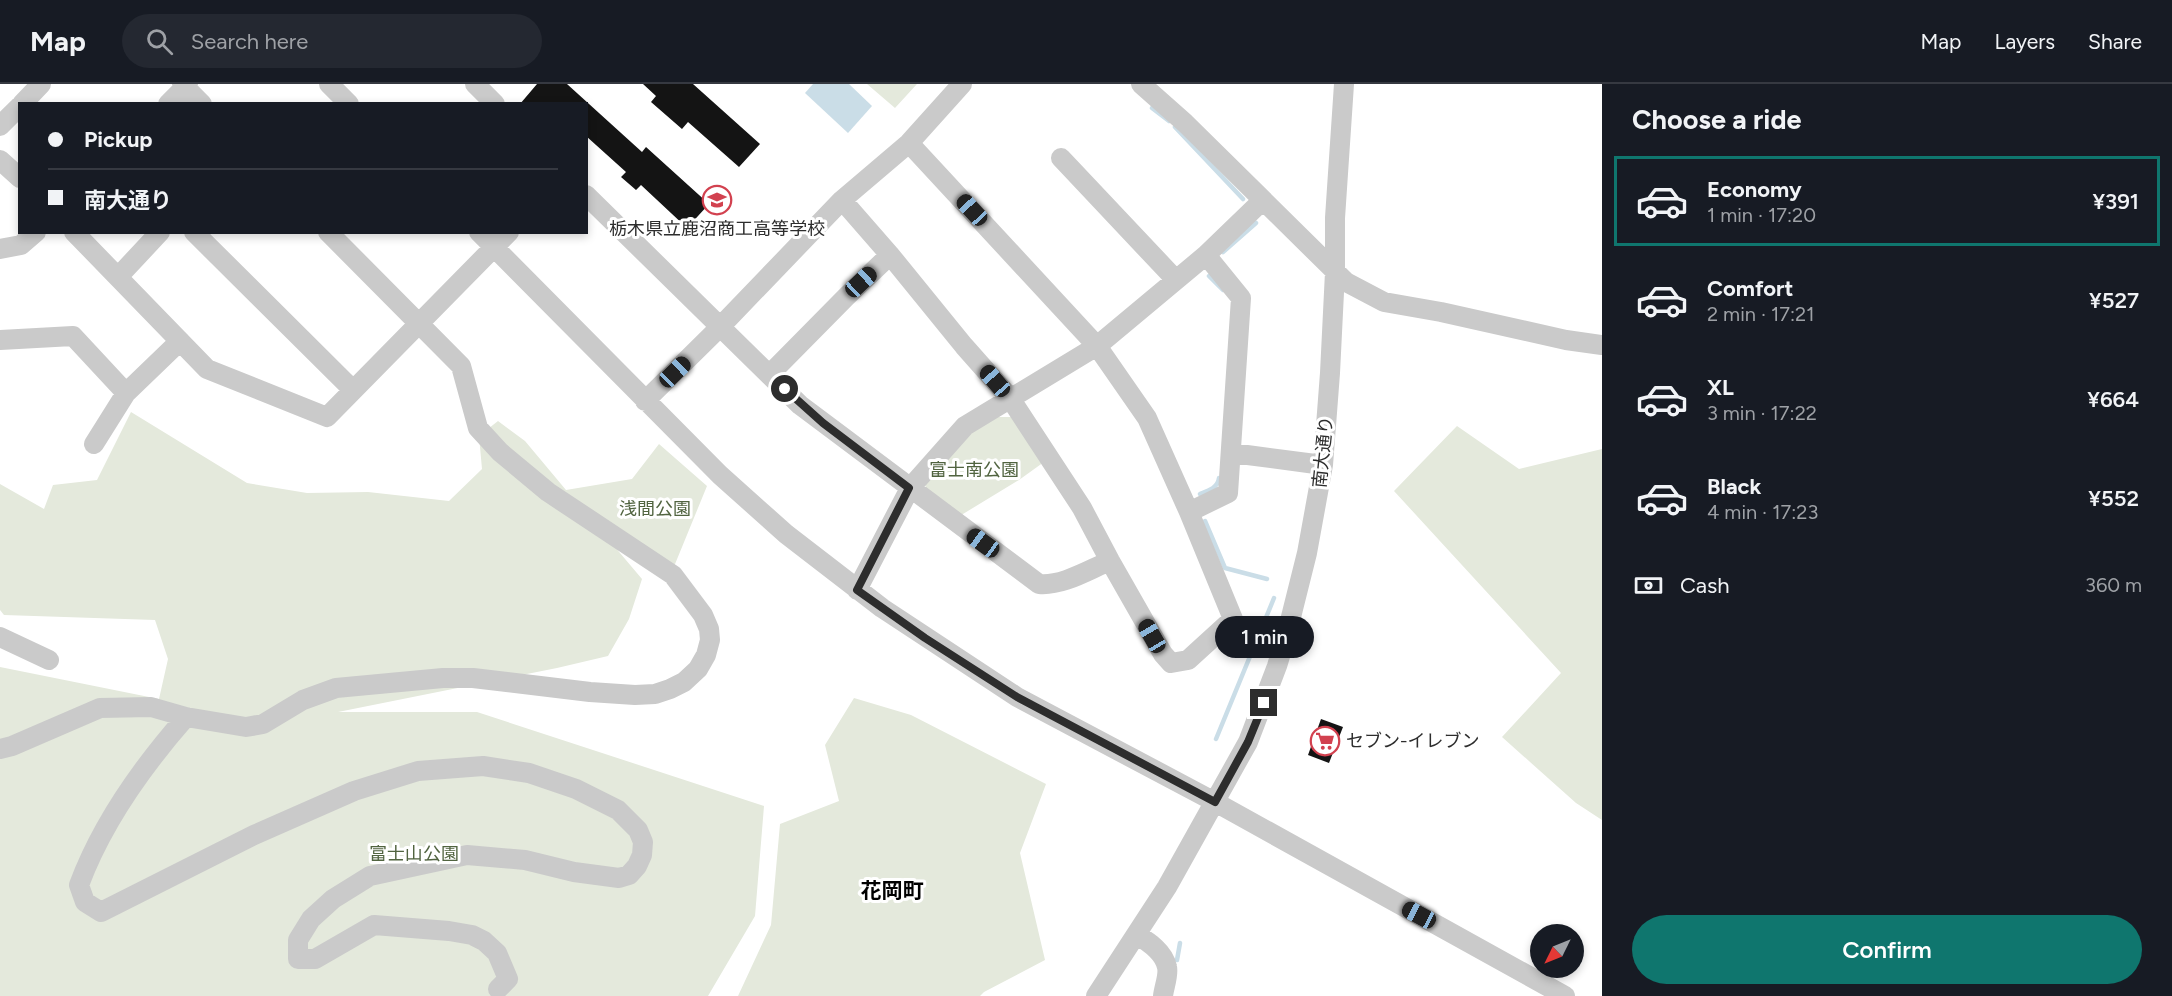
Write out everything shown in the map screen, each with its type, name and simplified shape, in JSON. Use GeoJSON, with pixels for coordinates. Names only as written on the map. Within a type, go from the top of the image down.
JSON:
{"type":"FeatureCollection","features":[{"type":"Feature","properties":{"kind":"street"},"geometry":{"type":"LineString","coordinates":[[24,102],[41,84]]}},
{"type":"Feature","properties":{"kind":"street"},"geometry":{"type":"LineString","coordinates":[[329,84],[347,102]]}},
{"type":"Feature","properties":{"kind":"street"},"geometry":{"type":"LineString","coordinates":[[475,84],[493,102]]}},
{"type":"Feature","properties":{"kind":"street"},"geometry":{"type":"LineString","coordinates":[[645,401],[720,328],[842,200],[909,143],[962,84]]}},
{"type":"Feature","properties":{"kind":"street"},"geometry":{"type":"LineString","coordinates":[[1141,84],[1185,123],[1346,282],[1384,302],[1441,312],[1566,340],[1602,345]]}},
{"type":"Feature","properties":{"kind":"street","name":"南大通り"},"geometry":{"type":"LineString","coordinates":[[1096,996],[1167,887],[1248,742],[1277,666],[1307,553],[1323,465],[1344,84]]}},
{"type":"Feature","properties":{"kind":"street"},"geometry":{"type":"LineString","coordinates":[[170,102],[185,85],[200,102]]}},
{"type":"Feature","properties":{"kind":"street"},"geometry":{"type":"LineString","coordinates":[[0,126],[18,108]]}},
{"type":"Feature","properties":{"kind":"street"},"geometry":{"type":"LineString","coordinates":[[842,200],[1010,398],[1082,508],[1163,654],[1171,663],[1188,660],[1233,619],[1147,418],[1097,346],[909,143]]}},
{"type":"Feature","properties":{"kind":"street"},"geometry":{"type":"LineString","coordinates":[[1060,158],[1176,280]]}},
{"type":"Feature","properties":{"kind":"street"},"geometry":{"type":"LineString","coordinates":[[0,160],[18,176]]}},
{"type":"Feature","properties":{"kind":"street"},"geometry":{"type":"LineString","coordinates":[[588,197],[800,405],[1039,584],[1049,585],[1110,561]]}},
{"type":"Feature","properties":{"kind":"street"},"geometry":{"type":"LineString","coordinates":[[857,590],[909,488],[965,426],[1097,346],[1206,255],[1263,200]]}},
{"type":"Feature","properties":{"kind":"street"},"geometry":{"type":"LineString","coordinates":[[0,249],[21,245],[34,234]]}},
{"type":"Feature","properties":{"kind":"street"},"geometry":{"type":"LineString","coordinates":[[76,234],[207,369],[327,417],[507,234]]}},
{"type":"Feature","properties":{"kind":"street"},"geometry":{"type":"LineString","coordinates":[[118,277],[158,234]]}},
{"type":"Feature","properties":{"kind":"street"},"geometry":{"type":"LineString","coordinates":[[196,234],[353,390]]}},
{"type":"Feature","properties":{"kind":"street"},"geometry":{"type":"LineString","coordinates":[[0,749],[100,708],[151,707],[186,717],[246,727],[263,724],[303,700],[336,688],[443,678],[521,683],[590,692],[655,694],[684,682],[698,669],[706,655],[710,640],[709,630],[704,615],[673,575],[548,492],[500,452],[478,428],[461,366],[330,234]]}},
{"type":"Feature","properties":{"kind":"street"},"geometry":{"type":"LineString","coordinates":[[480,234],[720,475],[786,534],[857,590],[933,644],[1017,697],[1215,802],[1565,996]]}},
{"type":"Feature","properties":{"kind":"street"},"geometry":{"type":"LineString","coordinates":[[770,374],[890,255]]}},
{"type":"Feature","properties":{"kind":"street"},"geometry":{"type":"LineString","coordinates":[[1189,512],[1228,493],[1232,453],[1241,298],[1206,255]]}},
{"type":"Feature","properties":{"kind":"street"},"geometry":{"type":"LineString","coordinates":[[0,340],[73,336],[126,393]]}},
{"type":"Feature","properties":{"kind":"street"},"geometry":{"type":"LineString","coordinates":[[94,444],[126,393],[180,341]]}},
{"type":"Feature","properties":{"kind":"street"},"geometry":{"type":"LineString","coordinates":[[1232,453],[1323,465]]}},
{"type":"Feature","properties":{"kind":"street"},"geometry":{"type":"LineString","coordinates":[[0,637],[49,660]]}},
{"type":"Feature","properties":{"kind":"street"},"geometry":{"type":"LineString","coordinates":[[186,717],[164,742],[131,787],[89,857],[79,885],[85,902],[101,912],[264,831],[354,791],[418,771],[483,766],[529,773],[576,789],[618,810],[638,830],[643,842],[642,855],[637,866],[628,875],[619,878],[574,872],[525,860],[467,855],[414,865],[370,876],[333,899],[311,919],[298,940],[298,959],[315,959],[374,925],[472,935],[484,941],[497,953],[508,979],[498,990]]}},
{"type":"Feature","properties":{"kind":"street"},"geometry":{"type":"LineString","coordinates":[[1137,936],[1152,944],[1164,958],[1168,968],[1163,996]]}},
{"type":"Feature","properties":{"kind":"green space"},"geometry":{"type":"Polygon","coordinates":[[[867,84],[917,84],[895,108],[867,84]]]}},
{"type":"Feature","properties":{"kind":"green space"},"geometry":{"type":"Polygon","coordinates":[[[131,412],[247,483],[307,493],[368,492],[449,501],[482,469],[479,436],[498,421],[525,441],[566,490],[632,479],[659,444],[707,486],[673,569],[576,501],[642,579],[629,619],[608,656],[338,712],[477,712],[764,806],[755,916],[708,996],[0,996],[0,667],[159,699],[168,659],[155,620],[4,615],[0,610],[0,484],[44,509],[53,485],[97,480],[131,412]]]}},
{"type":"Feature","properties":{"kind":"green space","name":"富士南公園"},"geometry":{"type":"Polygon","coordinates":[[[995,417],[1014,417],[1044,462],[958,517],[926,492],[925,481],[963,436],[995,417]]]}},
{"type":"Feature","properties":{"kind":"green space"},"geometry":{"type":"Polygon","coordinates":[[[1457,426],[1519,469],[1602,449],[1602,820],[1576,803],[1502,737],[1561,673],[1394,491],[1457,426]]]}},
{"type":"Feature","properties":{"kind":"green space"},"geometry":{"type":"Polygon","coordinates":[[[854,698],[911,715],[1046,784],[1020,853],[1045,960],[980,996],[738,996],[771,925],[780,824],[839,801],[825,745],[854,698]]]}},
{"type":"Feature","properties":{"kind":"water"},"geometry":{"type":"Polygon","coordinates":[[[813,84],[849,84],[872,106],[848,133],[805,93],[813,84]]]}},
{"type":"Feature","properties":{"kind":"building"},"geometry":{"type":"Polygon","coordinates":[[[537,84],[567,84],[587,102],[522,102],[537,84]]]}},
{"type":"Feature","properties":{"kind":"building"},"geometry":{"type":"Polygon","coordinates":[[[643,84],[693,84],[760,144],[739,167],[688,122],[682,129],[651,102],[656,96],[643,84]]]}},
{"type":"Feature","properties":{"kind":"building"},"geometry":{"type":"Polygon","coordinates":[[[588,103],[642,152],[646,147],[709,204],[687,228],[641,185],[636,190],[621,177],[626,172],[588,138],[588,103]]]}},
{"type":"Feature","properties":{"kind":"building"},"geometry":{"type":"Polygon","coordinates":[[[1321,719],[1343,727],[1329,763],[1308,755],[1321,719]]]}},
{"type":"Feature","properties":{"kind":"waterway"},"geometry":{"type":"LineString","coordinates":[[1152,108],[1169,121]]}},
{"type":"Feature","properties":{"kind":"waterway"},"geometry":{"type":"LineString","coordinates":[[1175,127],[1243,199]]}},
{"type":"Feature","properties":{"kind":"waterway"},"geometry":{"type":"LineString","coordinates":[[1223,252],[1256,223]]}},
{"type":"Feature","properties":{"kind":"waterway"},"geometry":{"type":"LineString","coordinates":[[1209,276],[1223,290]]}},
{"type":"Feature","properties":{"kind":"waterway"},"geometry":{"type":"LineString","coordinates":[[1200,494],[1215,487],[1219,478]]}},
{"type":"Feature","properties":{"kind":"waterway"},"geometry":{"type":"LineString","coordinates":[[1205,521],[1225,568],[1267,579]]}},
{"type":"Feature","properties":{"kind":"waterway"},"geometry":{"type":"LineString","coordinates":[[1216,739],[1274,598]]}},
{"type":"Feature","properties":{"kind":"waterway"},"geometry":{"type":"LineString","coordinates":[[1177,960],[1180,943]]}},
{"type":"Feature","properties":{"kind":"place","name":"栃木県立鹿沼商工高等学校"},"geometry":{"type":"Point","coordinates":[717,200]}},
{"type":"Feature","properties":{"kind":"place","name":"セブン-イレブン"},"geometry":{"type":"Point","coordinates":[1325,741]}},
{"type":"Feature","properties":{"kind":"district","name":"花岡町"},"geometry":{"type":"Point","coordinates":[892,891]}},
{"type":"Feature","properties":{"kind":"route"},"geometry":{"type":"LineString","coordinates":[[785,389],[800,405],[909,488],[857,590],[939,648],[1017,697],[1081,733],[1215,802],[1248,742],[1264,703]]}},
{"type":"Feature","properties":{"kind":"park label","name":"浅間公園"},"geometry":{"type":"Point","coordinates":[655,509]}},
{"type":"Feature","properties":{"kind":"park label","name":"富士山公園"},"geometry":{"type":"Point","coordinates":[414,854]}}]}
